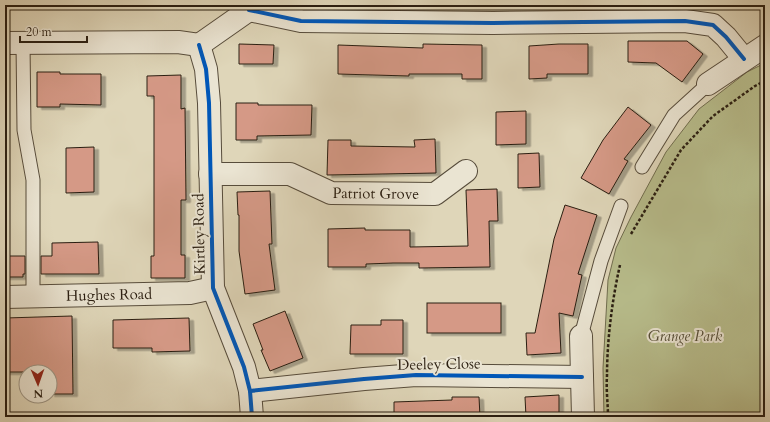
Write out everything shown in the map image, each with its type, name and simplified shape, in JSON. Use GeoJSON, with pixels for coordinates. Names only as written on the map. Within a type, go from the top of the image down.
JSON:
{"type":"FeatureCollection","features":[{"type":"Feature","properties":{"kind":"street"},"geometry":{"type":"LineString","coordinates":[[14,43],[178,42],[199,45],[249,8],[300,21],[493,22],[684,13],[713,25],[726,37],[744,59]]}},
{"type":"Feature","properties":{"kind":"street","name":"Kirtley Road"},"geometry":{"type":"LineString","coordinates":[[199,45],[206,69],[209,103],[213,288],[244,367],[250,392],[252,417]]}},
{"type":"Feature","properties":{"kind":"street"},"geometry":{"type":"LineString","coordinates":[[708,84],[765,46]]}},
{"type":"Feature","properties":{"kind":"street","name":"Patriot Grove"},"geometry":{"type":"LineString","coordinates":[[210,174],[290,174],[331,193],[435,194],[466,171]]}},
{"type":"Feature","properties":{"kind":"street","name":"Hughes Road"},"geometry":{"type":"LineString","coordinates":[[5,297],[190,293],[213,288]]}},
{"type":"Feature","properties":{"kind":"street"},"geometry":{"type":"LineString","coordinates":[[581,336],[583,417]]}},
{"type":"Feature","properties":{"kind":"street","name":"Deeley Close"},"geometry":{"type":"LineString","coordinates":[[250,392],[364,379],[416,375],[582,377]]}},
{"type":"Feature","properties":{"kind":"lane"},"geometry":{"type":"LineString","coordinates":[[14,43],[24,130],[33,180],[33,297]]}},
{"type":"Feature","properties":{"kind":"lane"},"geometry":{"type":"LineString","coordinates":[[642,167],[674,115],[708,84]]}},
{"type":"Feature","properties":{"kind":"lane"},"geometry":{"type":"LineString","coordinates":[[581,336],[601,261],[621,206]]}},
{"type":"Feature","properties":{"kind":"path"},"geometry":{"type":"LineString","coordinates":[[629,238],[681,150],[713,116],[755,86],[765,81]]}},
{"type":"Feature","properties":{"kind":"path"},"geometry":{"type":"LineString","coordinates":[[608,417],[606,376],[616,286],[622,258]]}},
{"type":"Feature","properties":{"kind":"green space","name":"Grange Park"},"geometry":{"type":"Polygon","coordinates":[[[765,63],[765,417],[604,417],[603,368],[608,280],[616,248],[666,152],[699,109],[747,72],[765,63]]]}},
{"type":"Feature","properties":{"kind":"building"},"geometry":{"type":"Polygon","coordinates":[[[628,41],[687,41],[703,54],[682,82],[656,63],[628,62],[628,41]]]}},
{"type":"Feature","properties":{"kind":"building"},"geometry":{"type":"Polygon","coordinates":[[[239,44],[274,45],[273,64],[239,64],[239,44]]]}},
{"type":"Feature","properties":{"kind":"building"},"geometry":{"type":"Polygon","coordinates":[[[423,44],[482,45],[482,79],[462,79],[462,74],[409,74],[409,76],[338,74],[338,45],[423,48],[423,44]]]}},
{"type":"Feature","properties":{"kind":"building"},"geometry":{"type":"Polygon","coordinates":[[[588,44],[588,74],[547,74],[547,78],[529,79],[529,46],[588,44]]]}},
{"type":"Feature","properties":{"kind":"building"},"geometry":{"type":"Polygon","coordinates":[[[37,72],[60,72],[60,74],[101,74],[101,105],[60,104],[60,107],[37,107],[37,72]]]}},
{"type":"Feature","properties":{"kind":"building"},"geometry":{"type":"Polygon","coordinates":[[[181,75],[181,109],[185,108],[186,200],[181,200],[181,255],[185,255],[185,278],[151,278],[151,256],[154,256],[154,96],[147,96],[147,76],[181,75]]]}},
{"type":"Feature","properties":{"kind":"building"},"geometry":{"type":"Polygon","coordinates":[[[236,103],[258,103],[258,105],[312,105],[311,135],[257,136],[257,140],[236,140],[236,103]]]}},
{"type":"Feature","properties":{"kind":"building"},"geometry":{"type":"Polygon","coordinates":[[[628,107],[651,125],[624,159],[628,161],[609,194],[581,178],[603,140],[628,107]]]}},
{"type":"Feature","properties":{"kind":"building"},"geometry":{"type":"Polygon","coordinates":[[[526,111],[526,144],[496,145],[496,112],[526,111]]]}},
{"type":"Feature","properties":{"kind":"building"},"geometry":{"type":"Polygon","coordinates":[[[435,139],[436,173],[327,175],[328,140],[351,140],[351,146],[415,147],[414,140],[435,139]]]}},
{"type":"Feature","properties":{"kind":"building"},"geometry":{"type":"Polygon","coordinates":[[[94,147],[94,192],[66,193],[66,148],[94,147]]]}},
{"type":"Feature","properties":{"kind":"building"},"geometry":{"type":"Polygon","coordinates":[[[539,153],[540,187],[518,188],[518,154],[539,153]]]}},
{"type":"Feature","properties":{"kind":"building"},"geometry":{"type":"Polygon","coordinates":[[[497,189],[498,221],[489,221],[490,267],[419,268],[419,263],[393,263],[366,264],[366,267],[328,267],[328,229],[365,228],[365,230],[410,230],[410,247],[468,246],[466,190],[497,189]]]}},
{"type":"Feature","properties":{"kind":"building"},"geometry":{"type":"Polygon","coordinates":[[[270,191],[272,244],[269,244],[275,290],[245,294],[239,251],[239,215],[237,192],[270,191]]]}},
{"type":"Feature","properties":{"kind":"building"},"geometry":{"type":"Polygon","coordinates":[[[565,205],[597,215],[578,274],[582,275],[573,316],[559,313],[561,353],[527,355],[526,333],[535,333],[554,239],[565,205]]]}},
{"type":"Feature","properties":{"kind":"building"},"geometry":{"type":"Polygon","coordinates":[[[98,242],[99,274],[41,274],[41,256],[52,256],[52,243],[98,242]]]}},
{"type":"Feature","properties":{"kind":"building"},"geometry":{"type":"Polygon","coordinates":[[[5,256],[25,256],[25,274],[23,274],[23,277],[5,277],[5,256]]]}},
{"type":"Feature","properties":{"kind":"building"},"geometry":{"type":"Polygon","coordinates":[[[427,303],[501,303],[501,333],[427,333],[427,303]]]}},
{"type":"Feature","properties":{"kind":"building"},"geometry":{"type":"Polygon","coordinates":[[[285,311],[303,358],[270,371],[261,350],[263,350],[253,324],[285,311]]]}},
{"type":"Feature","properties":{"kind":"building"},"geometry":{"type":"Polygon","coordinates":[[[72,316],[73,394],[58,394],[58,364],[18,364],[18,372],[5,372],[5,318],[72,316]]]}},
{"type":"Feature","properties":{"kind":"building"},"geometry":{"type":"Polygon","coordinates":[[[189,318],[190,351],[152,352],[152,348],[113,348],[113,320],[189,318]]]}},
{"type":"Feature","properties":{"kind":"building"},"geometry":{"type":"Polygon","coordinates":[[[381,320],[403,320],[403,354],[350,354],[351,325],[381,325],[381,320]]]}},
{"type":"Feature","properties":{"kind":"building"},"geometry":{"type":"Polygon","coordinates":[[[559,395],[559,417],[526,417],[525,397],[559,395]]]}},
{"type":"Feature","properties":{"kind":"building"},"geometry":{"type":"Polygon","coordinates":[[[452,397],[479,397],[480,417],[394,417],[394,402],[452,400],[452,397]]]}},
{"type":"Feature","properties":{"kind":"cycle path"},"geometry":{"type":"LineString","coordinates":[[249,10],[301,21],[493,23],[685,21],[713,25],[726,37],[744,59]]}},
{"type":"Feature","properties":{"kind":"cycle path"},"geometry":{"type":"LineString","coordinates":[[199,45],[206,69],[209,103],[213,288],[244,367],[250,391],[252,417]]}},
{"type":"Feature","properties":{"kind":"cycle path"},"geometry":{"type":"LineString","coordinates":[[250,391],[416,375],[582,377]]}}]}
